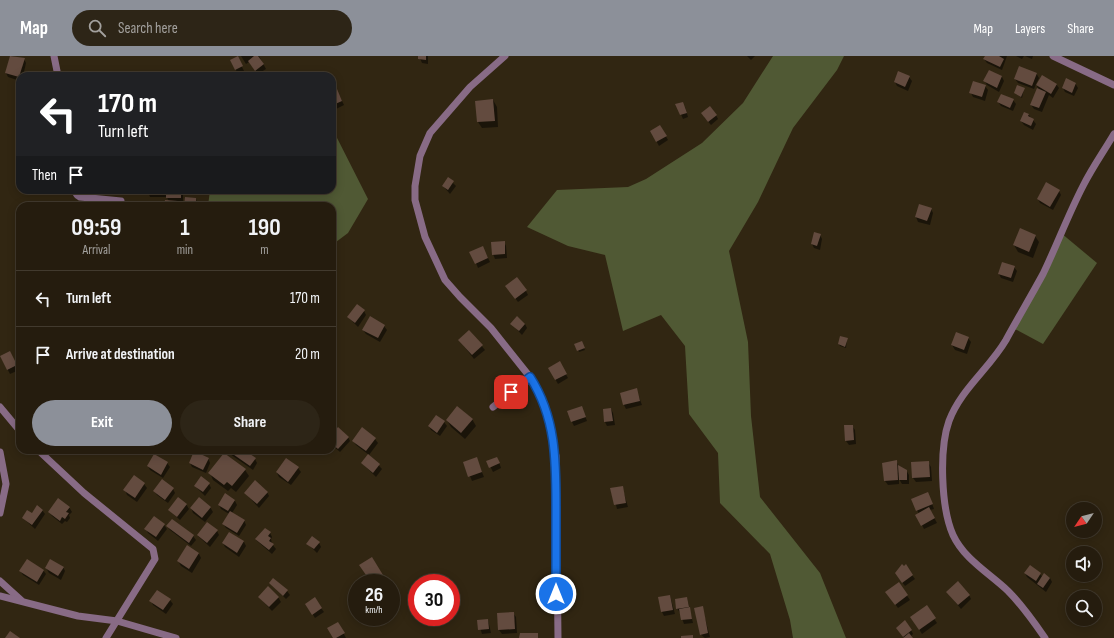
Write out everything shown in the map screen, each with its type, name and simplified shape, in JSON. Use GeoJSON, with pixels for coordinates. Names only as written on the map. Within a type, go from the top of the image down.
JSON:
{"type":"FeatureCollection","features":[{"type":"Feature","properties":{"kind":"street"},"geometry":{"type":"LineString","coordinates":[[54,56],[57,72]]}},
{"type":"Feature","properties":{"kind":"street"},"geometry":{"type":"LineString","coordinates":[[505,56],[470,87],[430,133],[420,156],[415,186],[415,200],[425,237],[445,280],[487,324],[530,377],[545,405],[556,456],[558,638]]}},
{"type":"Feature","properties":{"kind":"street"},"geometry":{"type":"LineString","coordinates":[[1053,56],[1114,85]]}},
{"type":"Feature","properties":{"kind":"street"},"geometry":{"type":"LineString","coordinates":[[1045,638],[1024,609],[967,554],[953,534],[944,498],[943,475],[945,444],[949,423],[956,406],[967,389],[997,355],[1043,273],[1083,185],[1114,134]]}},
{"type":"Feature","properties":{"kind":"street"},"geometry":{"type":"LineString","coordinates":[[76,194],[80,197],[121,201]]}},
{"type":"Feature","properties":{"kind":"street"},"geometry":{"type":"LineString","coordinates":[[492,407],[530,377]]}},
{"type":"Feature","properties":{"kind":"street"},"geometry":{"type":"LineString","coordinates":[[0,406],[16,426]]}},
{"type":"Feature","properties":{"kind":"street"},"geometry":{"type":"LineString","coordinates":[[0,452],[6,484],[0,513]]}},
{"type":"Feature","properties":{"kind":"street"},"geometry":{"type":"LineString","coordinates":[[42,454],[84,492],[153,549],[155,558],[106,638]]}},
{"type":"Feature","properties":{"kind":"street"},"geometry":{"type":"LineString","coordinates":[[0,581],[21,600]]}},
{"type":"Feature","properties":{"kind":"street"},"geometry":{"type":"LineString","coordinates":[[0,596],[21,600],[78,616],[117,621],[176,638]]}},
{"type":"Feature","properties":{"kind":"green space"},"geometry":{"type":"Polygon","coordinates":[[[773,56],[844,56],[837,70],[793,128],[758,202],[729,251],[748,342],[751,416],[760,497],[820,573],[846,638],[793,638],[790,620],[770,554],[720,503],[718,453],[689,414],[685,346],[661,315],[623,331],[605,255],[568,246],[527,227],[557,190],[628,187],[646,179],[702,143],[743,103],[773,56]]]}},
{"type":"Feature","properties":{"kind":"green space"},"geometry":{"type":"Polygon","coordinates":[[[336,136],[368,199],[348,233],[336,242],[336,202],[208,202],[210,194],[336,194],[336,136]]]}},
{"type":"Feature","properties":{"kind":"green space"},"geometry":{"type":"Polygon","coordinates":[[[1061,233],[1097,263],[1043,344],[1013,328],[1061,233]]]}},
{"type":"Feature","properties":{"kind":"building"},"geometry":{"type":"Polygon","coordinates":[[[10,56],[25,58],[21,72],[16,72],[16,76],[5,73],[10,56]]]}},
{"type":"Feature","properties":{"kind":"building"},"geometry":{"type":"Polygon","coordinates":[[[238,56],[243,66],[235,70],[230,60],[238,56]]]}},
{"type":"Feature","properties":{"kind":"building"},"geometry":{"type":"Polygon","coordinates":[[[254,56],[258,56],[264,64],[255,71],[248,61],[254,56]]]}},
{"type":"Feature","properties":{"kind":"building"},"geometry":{"type":"Polygon","coordinates":[[[418,56],[426,56],[426,60],[418,59],[418,56]]]}},
{"type":"Feature","properties":{"kind":"building"},"geometry":{"type":"Polygon","coordinates":[[[985,56],[999,56],[1004,59],[1000,67],[983,59],[985,56]]]}},
{"type":"Feature","properties":{"kind":"building"},"geometry":{"type":"Polygon","coordinates":[[[1019,66],[1037,73],[1032,86],[1014,79],[1019,66]]]}},
{"type":"Feature","properties":{"kind":"building"},"geometry":{"type":"Polygon","coordinates":[[[989,70],[1002,76],[997,88],[983,81],[989,70]]]}},
{"type":"Feature","properties":{"kind":"building"},"geometry":{"type":"Polygon","coordinates":[[[898,71],[910,76],[905,87],[894,82],[898,71]]]}},
{"type":"Feature","properties":{"kind":"building"},"geometry":{"type":"Polygon","coordinates":[[[1042,75],[1057,84],[1051,94],[1036,85],[1042,75]]]}},
{"type":"Feature","properties":{"kind":"building"},"geometry":{"type":"Polygon","coordinates":[[[1066,78],[1076,83],[1072,93],[1062,88],[1066,78]]]}},
{"type":"Feature","properties":{"kind":"building"},"geometry":{"type":"Polygon","coordinates":[[[973,81],[986,85],[982,97],[969,93],[973,81]]]}},
{"type":"Feature","properties":{"kind":"building"},"geometry":{"type":"Polygon","coordinates":[[[1017,85],[1025,88],[1021,97],[1014,93],[1017,85]]]}},
{"type":"Feature","properties":{"kind":"building"},"geometry":{"type":"Polygon","coordinates":[[[1037,88],[1046,92],[1039,108],[1030,105],[1037,88]]]}},
{"type":"Feature","properties":{"kind":"building"},"geometry":{"type":"Polygon","coordinates":[[[336,90],[342,101],[336,104],[336,90]]]}},
{"type":"Feature","properties":{"kind":"building"},"geometry":{"type":"Polygon","coordinates":[[[1001,94],[1014,99],[1010,108],[997,102],[1001,94]]]}},
{"type":"Feature","properties":{"kind":"building"},"geometry":{"type":"Polygon","coordinates":[[[493,99],[495,121],[477,122],[475,101],[493,99]]]}},
{"type":"Feature","properties":{"kind":"building"},"geometry":{"type":"Polygon","coordinates":[[[683,102],[687,113],[680,115],[675,104],[683,102]]]}},
{"type":"Feature","properties":{"kind":"building"},"geometry":{"type":"Polygon","coordinates":[[[710,106],[717,115],[708,122],[701,113],[710,106]]]}},
{"type":"Feature","properties":{"kind":"building"},"geometry":{"type":"Polygon","coordinates":[[[1024,112],[1029,114],[1028,116],[1034,119],[1031,126],[1020,121],[1024,112]]]}},
{"type":"Feature","properties":{"kind":"building"},"geometry":{"type":"Polygon","coordinates":[[[660,125],[667,136],[656,142],[650,131],[660,125]]]}},
{"type":"Feature","properties":{"kind":"building"},"geometry":{"type":"Polygon","coordinates":[[[448,177],[454,181],[448,190],[442,186],[448,177]]]}},
{"type":"Feature","properties":{"kind":"building"},"geometry":{"type":"Polygon","coordinates":[[[1046,182],[1060,190],[1050,207],[1037,199],[1046,182]]]}},
{"type":"Feature","properties":{"kind":"building"},"geometry":{"type":"Polygon","coordinates":[[[166,194],[181,194],[181,198],[166,198],[166,194]]]}},
{"type":"Feature","properties":{"kind":"building"},"geometry":{"type":"Polygon","coordinates":[[[185,197],[196,198],[196,202],[184,202],[185,197]]]}},
{"type":"Feature","properties":{"kind":"building"},"geometry":{"type":"Polygon","coordinates":[[[165,200],[178,201],[178,202],[165,202],[165,200]]]}},
{"type":"Feature","properties":{"kind":"building"},"geometry":{"type":"Polygon","coordinates":[[[919,204],[932,208],[927,221],[915,217],[919,204]]]}},
{"type":"Feature","properties":{"kind":"building"},"geometry":{"type":"Polygon","coordinates":[[[1020,228],[1036,235],[1029,252],[1013,245],[1020,228]]]}},
{"type":"Feature","properties":{"kind":"building"},"geometry":{"type":"Polygon","coordinates":[[[814,232],[821,234],[817,246],[811,244],[814,232]]]}},
{"type":"Feature","properties":{"kind":"building"},"geometry":{"type":"Polygon","coordinates":[[[505,241],[505,254],[492,255],[491,242],[505,241]]]}},
{"type":"Feature","properties":{"kind":"building"},"geometry":{"type":"Polygon","coordinates":[[[483,246],[488,258],[475,264],[469,252],[483,246]]]}},
{"type":"Feature","properties":{"kind":"building"},"geometry":{"type":"Polygon","coordinates":[[[1002,262],[1015,266],[1011,278],[998,274],[1002,262]]]}},
{"type":"Feature","properties":{"kind":"building"},"geometry":{"type":"Polygon","coordinates":[[[517,277],[527,290],[515,299],[505,286],[517,277]]]}},
{"type":"Feature","properties":{"kind":"building"},"geometry":{"type":"Polygon","coordinates":[[[357,304],[365,310],[355,323],[347,317],[357,304]]]}},
{"type":"Feature","properties":{"kind":"building"},"geometry":{"type":"Polygon","coordinates":[[[370,316],[385,325],[378,338],[362,330],[370,316]]]}},
{"type":"Feature","properties":{"kind":"building"},"geometry":{"type":"Polygon","coordinates":[[[517,316],[525,324],[519,331],[510,324],[517,316]]]}},
{"type":"Feature","properties":{"kind":"building"},"geometry":{"type":"Polygon","coordinates":[[[469,330],[483,345],[472,355],[458,340],[469,330]]]}},
{"type":"Feature","properties":{"kind":"building"},"geometry":{"type":"Polygon","coordinates":[[[956,332],[969,337],[964,350],[951,345],[956,332]]]}},
{"type":"Feature","properties":{"kind":"building"},"geometry":{"type":"Polygon","coordinates":[[[840,336],[848,338],[845,347],[838,344],[840,336]]]}},
{"type":"Feature","properties":{"kind":"building"},"geometry":{"type":"Polygon","coordinates":[[[582,341],[585,348],[577,351],[574,344],[582,341]]]}},
{"type":"Feature","properties":{"kind":"building"},"geometry":{"type":"Polygon","coordinates":[[[10,351],[16,366],[7,370],[0,356],[10,351]]]}},
{"type":"Feature","properties":{"kind":"building"},"geometry":{"type":"Polygon","coordinates":[[[560,361],[567,374],[555,380],[548,368],[560,361]]]}},
{"type":"Feature","properties":{"kind":"building"},"geometry":{"type":"Polygon","coordinates":[[[637,388],[640,401],[623,405],[620,393],[637,388]]]}},
{"type":"Feature","properties":{"kind":"building"},"geometry":{"type":"Polygon","coordinates":[[[457,406],[473,419],[461,433],[446,420],[457,406]]]}},
{"type":"Feature","properties":{"kind":"building"},"geometry":{"type":"Polygon","coordinates":[[[582,406],[586,417],[571,422],[567,411],[582,406]]]}},
{"type":"Feature","properties":{"kind":"building"},"geometry":{"type":"Polygon","coordinates":[[[611,408],[613,421],[604,422],[603,409],[611,408]]]}},
{"type":"Feature","properties":{"kind":"building"},"geometry":{"type":"Polygon","coordinates":[[[436,415],[445,421],[437,433],[428,426],[436,415]]]}},
{"type":"Feature","properties":{"kind":"building"},"geometry":{"type":"Polygon","coordinates":[[[844,425],[853,425],[854,440],[845,441],[844,425]]]}},
{"type":"Feature","properties":{"kind":"building"},"geometry":{"type":"Polygon","coordinates":[[[338,427],[349,437],[338,449],[336,447],[336,429],[338,427]]]}},
{"type":"Feature","properties":{"kind":"building"},"geometry":{"type":"Polygon","coordinates":[[[362,427],[376,438],[366,451],[352,441],[362,427]]]}},
{"type":"Feature","properties":{"kind":"building"},"geometry":{"type":"Polygon","coordinates":[[[154,454],[168,462],[161,475],[147,466],[154,454]]]}},
{"type":"Feature","properties":{"kind":"building"},"geometry":{"type":"Polygon","coordinates":[[[193,454],[200,454],[209,458],[203,470],[189,463],[193,454]]]}},
{"type":"Feature","properties":{"kind":"building"},"geometry":{"type":"Polygon","coordinates":[[[223,454],[246,469],[232,486],[227,482],[224,485],[208,473],[223,454]]]}},
{"type":"Feature","properties":{"kind":"building"},"geometry":{"type":"Polygon","coordinates":[[[233,454],[250,454],[256,458],[250,466],[233,454]]]}},
{"type":"Feature","properties":{"kind":"building"},"geometry":{"type":"Polygon","coordinates":[[[368,454],[380,464],[373,473],[361,463],[368,454]]]}},
{"type":"Feature","properties":{"kind":"building"},"geometry":{"type":"Polygon","coordinates":[[[477,457],[482,472],[468,477],[463,462],[477,457]]]}},
{"type":"Feature","properties":{"kind":"building"},"geometry":{"type":"Polygon","coordinates":[[[497,457],[500,463],[489,468],[486,461],[497,457]]]}},
{"type":"Feature","properties":{"kind":"building"},"geometry":{"type":"Polygon","coordinates":[[[286,458],[299,467],[288,482],[276,472],[286,458]]]}},
{"type":"Feature","properties":{"kind":"building"},"geometry":{"type":"Polygon","coordinates":[[[897,460],[898,480],[884,481],[882,463],[897,460]]]}},
{"type":"Feature","properties":{"kind":"building"},"geometry":{"type":"Polygon","coordinates":[[[929,461],[930,477],[912,478],[911,462],[929,461]]]}},
{"type":"Feature","properties":{"kind":"building"},"geometry":{"type":"Polygon","coordinates":[[[898,465],[907,470],[907,480],[899,480],[898,465]]]}},
{"type":"Feature","properties":{"kind":"building"},"geometry":{"type":"Polygon","coordinates":[[[134,475],[145,483],[135,498],[123,490],[134,475]]]}},
{"type":"Feature","properties":{"kind":"building"},"geometry":{"type":"Polygon","coordinates":[[[201,476],[210,483],[203,492],[194,486],[201,476]]]}},
{"type":"Feature","properties":{"kind":"building"},"geometry":{"type":"Polygon","coordinates":[[[162,479],[174,488],[165,500],[153,491],[162,479]]]}},
{"type":"Feature","properties":{"kind":"building"},"geometry":{"type":"Polygon","coordinates":[[[255,480],[268,492],[257,504],[244,493],[255,480]]]}},
{"type":"Feature","properties":{"kind":"building"},"geometry":{"type":"Polygon","coordinates":[[[623,486],[626,503],[614,505],[610,488],[623,486]]]}},
{"type":"Feature","properties":{"kind":"building"},"geometry":{"type":"Polygon","coordinates":[[[928,492],[933,504],[916,511],[911,499],[928,492]]]}},
{"type":"Feature","properties":{"kind":"building"},"geometry":{"type":"Polygon","coordinates":[[[225,493],[235,500],[228,511],[218,505],[225,493]]]}},
{"type":"Feature","properties":{"kind":"building"},"geometry":{"type":"Polygon","coordinates":[[[178,497],[187,504],[177,517],[168,510],[178,497]]]}},
{"type":"Feature","properties":{"kind":"building"},"geometry":{"type":"Polygon","coordinates":[[[199,497],[211,507],[202,518],[190,508],[199,497]]]}},
{"type":"Feature","properties":{"kind":"building"},"geometry":{"type":"Polygon","coordinates":[[[58,498],[70,507],[66,512],[69,513],[65,519],[62,517],[60,521],[48,512],[58,498]]]}},
{"type":"Feature","properties":{"kind":"building"},"geometry":{"type":"Polygon","coordinates":[[[37,505],[43,510],[32,525],[22,518],[27,510],[32,513],[37,505]]]}},
{"type":"Feature","properties":{"kind":"building"},"geometry":{"type":"Polygon","coordinates":[[[929,507],[935,518],[921,526],[915,515],[929,507]]]}},
{"type":"Feature","properties":{"kind":"building"},"geometry":{"type":"Polygon","coordinates":[[[230,511],[245,520],[237,533],[222,524],[230,511]]]}},
{"type":"Feature","properties":{"kind":"building"},"geometry":{"type":"Polygon","coordinates":[[[154,516],[165,524],[156,537],[144,529],[154,516]]]}},
{"type":"Feature","properties":{"kind":"building"},"geometry":{"type":"Polygon","coordinates":[[[172,519],[194,535],[189,543],[166,526],[172,519]]]}},
{"type":"Feature","properties":{"kind":"building"},"geometry":{"type":"Polygon","coordinates":[[[207,522],[218,530],[207,543],[197,535],[207,522]]]}},
{"type":"Feature","properties":{"kind":"building"},"geometry":{"type":"Polygon","coordinates":[[[265,528],[271,532],[268,536],[271,538],[269,541],[274,544],[269,550],[255,539],[265,528]]]}},
{"type":"Feature","properties":{"kind":"building"},"geometry":{"type":"Polygon","coordinates":[[[229,532],[244,541],[237,553],[222,543],[229,532]]]}},
{"type":"Feature","properties":{"kind":"building"},"geometry":{"type":"Polygon","coordinates":[[[312,536],[320,542],[314,549],[306,544],[312,536]]]}},
{"type":"Feature","properties":{"kind":"building"},"geometry":{"type":"Polygon","coordinates":[[[187,545],[199,553],[189,569],[177,561],[187,545]]]}},
{"type":"Feature","properties":{"kind":"building"},"geometry":{"type":"Polygon","coordinates":[[[372,557],[382,574],[365,574],[359,565],[372,557]]]}},
{"type":"Feature","properties":{"kind":"building"},"geometry":{"type":"Polygon","coordinates":[[[27,559],[44,570],[37,582],[19,571],[27,559]]]}},
{"type":"Feature","properties":{"kind":"building"},"geometry":{"type":"Polygon","coordinates":[[[50,559],[64,567],[58,576],[45,568],[50,559]]]}},
{"type":"Feature","properties":{"kind":"building"},"geometry":{"type":"Polygon","coordinates":[[[902,564],[904,566],[906,564],[913,575],[902,583],[895,573],[902,564]]]}},
{"type":"Feature","properties":{"kind":"building"},"geometry":{"type":"Polygon","coordinates":[[[1030,565],[1041,573],[1036,581],[1024,573],[1030,565]]]}},
{"type":"Feature","properties":{"kind":"building"},"geometry":{"type":"Polygon","coordinates":[[[1044,573],[1050,578],[1043,588],[1037,584],[1044,573]]]}},
{"type":"Feature","properties":{"kind":"building"},"geometry":{"type":"Polygon","coordinates":[[[273,578],[288,590],[283,596],[269,583],[273,578]]]}},
{"type":"Feature","properties":{"kind":"building"},"geometry":{"type":"Polygon","coordinates":[[[958,581],[970,595],[958,605],[946,592],[958,581]]]}},
{"type":"Feature","properties":{"kind":"building"},"geometry":{"type":"Polygon","coordinates":[[[899,582],[908,595],[895,605],[885,592],[899,582]]]}},
{"type":"Feature","properties":{"kind":"building"},"geometry":{"type":"Polygon","coordinates":[[[268,586],[279,597],[269,607],[258,597],[268,586]]]}},
{"type":"Feature","properties":{"kind":"building"},"geometry":{"type":"Polygon","coordinates":[[[157,590],[171,599],[163,610],[149,601],[157,590]]]}},
{"type":"Feature","properties":{"kind":"building"},"geometry":{"type":"Polygon","coordinates":[[[670,595],[673,610],[661,612],[658,597],[670,595]]]}},
{"type":"Feature","properties":{"kind":"building"},"geometry":{"type":"Polygon","coordinates":[[[315,597],[322,608],[312,615],[305,604],[315,597]]]}},
{"type":"Feature","properties":{"kind":"building"},"geometry":{"type":"Polygon","coordinates":[[[687,597],[689,607],[676,609],[675,599],[687,597]]]}},
{"type":"Feature","properties":{"kind":"building"},"geometry":{"type":"Polygon","coordinates":[[[927,605],[936,618],[919,630],[910,617],[927,605]]]}},
{"type":"Feature","properties":{"kind":"building"},"geometry":{"type":"Polygon","coordinates":[[[703,606],[708,633],[700,635],[694,608],[703,606]]]}},
{"type":"Feature","properties":{"kind":"building"},"geometry":{"type":"Polygon","coordinates":[[[690,607],[692,619],[681,620],[679,609],[690,607]]]}},
{"type":"Feature","properties":{"kind":"building"},"geometry":{"type":"Polygon","coordinates":[[[514,612],[515,629],[498,630],[497,613],[514,612]]]}},
{"type":"Feature","properties":{"kind":"building"},"geometry":{"type":"Polygon","coordinates":[[[488,619],[489,629],[478,630],[477,620],[488,619]]]}},
{"type":"Feature","properties":{"kind":"building"},"geometry":{"type":"Polygon","coordinates":[[[905,620],[912,630],[903,637],[896,628],[905,620]]]}},
{"type":"Feature","properties":{"kind":"building"},"geometry":{"type":"Polygon","coordinates":[[[338,622],[345,633],[333,638],[327,628],[338,622]]]}},
{"type":"Feature","properties":{"kind":"building"},"geometry":{"type":"Polygon","coordinates":[[[10,631],[20,638],[5,638],[10,631]]]}},
{"type":"Feature","properties":{"kind":"building"},"geometry":{"type":"Polygon","coordinates":[[[520,633],[538,633],[538,638],[519,638],[520,633]]]}},
{"type":"Feature","properties":{"kind":"building"},"geometry":{"type":"Polygon","coordinates":[[[909,633],[913,638],[903,638],[909,633]]]}},
{"type":"Feature","properties":{"kind":"building"},"geometry":{"type":"Polygon","coordinates":[[[693,635],[693,638],[681,638],[681,636],[693,635]]]}},
{"type":"Feature","properties":{"kind":"route"},"geometry":{"type":"LineString","coordinates":[[511,392],[530,377],[542,397],[548,418],[556,456],[556,594]]}}]}
